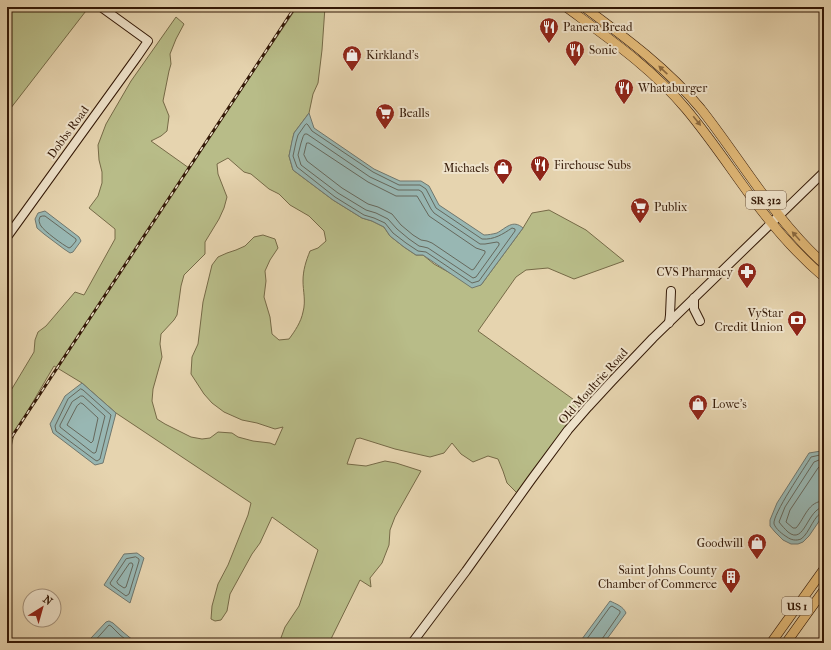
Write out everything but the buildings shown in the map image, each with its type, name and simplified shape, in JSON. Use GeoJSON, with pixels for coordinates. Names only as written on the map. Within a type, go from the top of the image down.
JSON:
{"type":"FeatureCollection","features":[{"type":"Feature","properties":{"kind":"main road","name":"Dobbs Road"},"geometry":{"type":"LineString","coordinates":[[7,237],[148,41],[101,7]]}},
{"type":"Feature","properties":{"kind":"main road","name":"SR 312"},"geometry":{"type":"LineString","coordinates":[[566,7],[635,58],[676,97],[698,123],[771,223],[824,278]]}},
{"type":"Feature","properties":{"kind":"main road","name":"SR 312"},"geometry":{"type":"LineString","coordinates":[[584,7],[647,55],[675,81],[700,108],[779,216],[824,264]]}},
{"type":"Feature","properties":{"kind":"main road"},"geometry":{"type":"LineString","coordinates":[[676,97],[685,99],[700,108]]}},
{"type":"Feature","properties":{"kind":"main road","name":"Old Moultrie Road"},"geometry":{"type":"LineString","coordinates":[[412,643],[568,430],[612,381],[669,323],[824,172]]}},
{"type":"Feature","properties":{"kind":"main road"},"geometry":{"type":"LineString","coordinates":[[669,323],[671,291]]}},
{"type":"Feature","properties":{"kind":"main road"},"geometry":{"type":"LineString","coordinates":[[694,298],[694,308],[700,321]]}},
{"type":"Feature","properties":{"kind":"main road","name":"US 1"},"geometry":{"type":"LineString","coordinates":[[771,643],[824,569]]}},
{"type":"Feature","properties":{"kind":"main road","name":"US 1"},"geometry":{"type":"LineString","coordinates":[[786,643],[824,590]]}},
{"type":"Feature","properties":{"kind":"green space"},"geometry":{"type":"Polygon","coordinates":[[[7,7],[89,7],[7,113],[7,7]]]}},
{"type":"Feature","properties":{"kind":"green space"},"geometry":{"type":"Polygon","coordinates":[[[297,7],[325,7],[318,83],[313,94],[309,113],[294,133],[289,156],[293,170],[333,200],[362,218],[384,227],[390,236],[416,255],[423,255],[434,264],[450,273],[481,285],[523,228],[532,213],[549,210],[586,230],[624,261],[574,279],[548,268],[526,270],[516,277],[478,331],[584,407],[518,494],[507,483],[498,459],[488,456],[473,462],[461,454],[452,443],[444,453],[430,457],[395,449],[360,438],[356,439],[347,464],[366,466],[385,461],[421,471],[395,517],[390,530],[389,545],[382,563],[370,578],[371,587],[360,580],[329,643],[279,643],[285,627],[299,606],[318,550],[272,517],[260,543],[252,554],[230,594],[227,611],[221,620],[215,621],[211,619],[212,606],[218,584],[228,565],[248,515],[251,503],[116,413],[82,383],[54,366],[14,434],[7,465],[7,397],[34,352],[35,340],[38,332],[46,326],[75,292],[84,295],[115,239],[115,229],[89,208],[98,196],[102,183],[98,145],[106,124],[131,81],[176,17],[184,24],[170,54],[171,64],[163,101],[169,116],[167,131],[151,141],[189,168],[297,7]],[[228,158],[217,164],[218,174],[227,197],[224,208],[205,242],[205,254],[184,275],[177,315],[161,334],[160,344],[162,357],[153,389],[152,401],[157,419],[191,437],[202,439],[210,438],[218,432],[232,433],[238,437],[275,445],[283,427],[275,429],[242,420],[224,412],[212,403],[204,394],[191,374],[192,357],[198,344],[203,302],[212,265],[218,257],[245,246],[254,237],[263,235],[275,239],[278,248],[265,271],[266,281],[264,297],[270,317],[272,334],[279,340],[289,339],[298,326],[304,308],[303,277],[310,251],[318,248],[326,241],[324,231],[309,216],[290,205],[279,194],[269,189],[251,174],[244,172],[228,158]]]}},
{"type":"Feature","properties":{"kind":"water"},"geometry":{"type":"Polygon","coordinates":[[[309,113],[314,128],[374,169],[400,181],[421,181],[429,186],[439,205],[484,235],[497,233],[513,224],[519,225],[523,228],[481,285],[472,288],[423,255],[416,255],[390,236],[384,227],[362,218],[333,200],[293,170],[289,156],[294,133],[309,113]]]}},
{"type":"Feature","properties":{"kind":"water"},"geometry":{"type":"Polygon","coordinates":[[[45,211],[79,237],[81,241],[73,252],[70,253],[64,249],[37,228],[35,219],[38,213],[45,211]]]}},
{"type":"Feature","properties":{"kind":"water"},"geometry":{"type":"Polygon","coordinates":[[[82,383],[116,413],[103,463],[95,465],[53,433],[50,424],[65,396],[82,383]]]}},
{"type":"Feature","properties":{"kind":"water"},"geometry":{"type":"Polygon","coordinates":[[[821,451],[824,453],[824,514],[803,542],[791,544],[783,540],[775,532],[770,526],[770,520],[777,503],[809,453],[821,451]]]}},
{"type":"Feature","properties":{"kind":"water"},"geometry":{"type":"Polygon","coordinates":[[[137,553],[144,558],[130,603],[104,585],[124,554],[137,553]]]}},
{"type":"Feature","properties":{"kind":"water"},"geometry":{"type":"Polygon","coordinates":[[[610,601],[621,607],[626,613],[604,643],[579,643],[610,601]]]}},
{"type":"Feature","properties":{"kind":"water"},"geometry":{"type":"Polygon","coordinates":[[[109,621],[134,641],[134,643],[88,643],[106,622],[109,621]]]}},
{"type":"Feature","properties":{"kind":"railway"},"geometry":{"type":"LineString","coordinates":[[7,444],[295,7]]}},
{"type":"Feature","properties":{"kind":"place","name":"Panera Bread"},"geometry":{"type":"Point","coordinates":[549,44]}},
{"type":"Feature","properties":{"kind":"place","name":"Sonic"},"geometry":{"type":"Point","coordinates":[575,67]}},
{"type":"Feature","properties":{"kind":"place","name":"Kirkland's"},"geometry":{"type":"Point","coordinates":[352,72]}},
{"type":"Feature","properties":{"kind":"place","name":"Whataburger"},"geometry":{"type":"Point","coordinates":[624,105]}},
{"type":"Feature","properties":{"kind":"place","name":"Bealls"},"geometry":{"type":"Point","coordinates":[385,130]}},
{"type":"Feature","properties":{"kind":"place","name":"Firehouse Subs"},"geometry":{"type":"Point","coordinates":[540,182]}},
{"type":"Feature","properties":{"kind":"place","name":"Michaels"},"geometry":{"type":"Point","coordinates":[503,185]}},
{"type":"Feature","properties":{"kind":"place","name":"Publix"},"geometry":{"type":"Point","coordinates":[640,224]}},
{"type":"Feature","properties":{"kind":"place","name":"CVS Pharmacy"},"geometry":{"type":"Point","coordinates":[747,289]}},
{"type":"Feature","properties":{"kind":"place","name":"VyStar Credit Union"},"geometry":{"type":"Point","coordinates":[797,337]}},
{"type":"Feature","properties":{"kind":"place","name":"Lowe's"},"geometry":{"type":"Point","coordinates":[698,421]}},
{"type":"Feature","properties":{"kind":"place","name":"Goodwill"},"geometry":{"type":"Point","coordinates":[757,560]}},
{"type":"Feature","properties":{"kind":"place","name":"Saint Johns County Chamber of Commerce"},"geometry":{"type":"Point","coordinates":[731,594]}}]}
